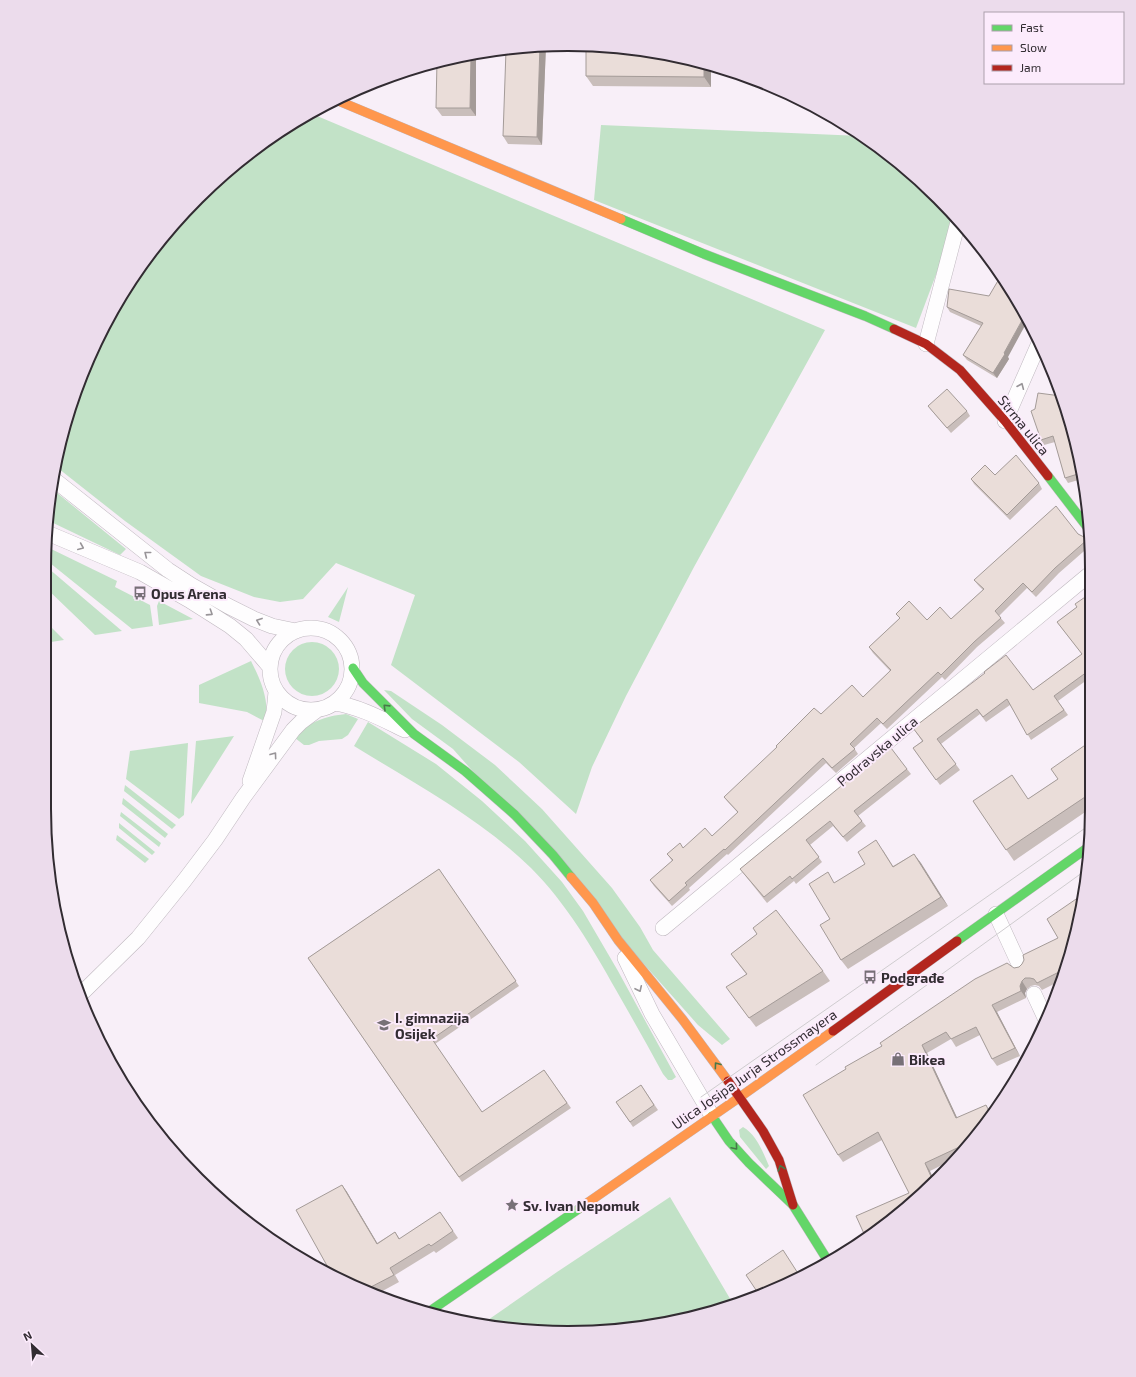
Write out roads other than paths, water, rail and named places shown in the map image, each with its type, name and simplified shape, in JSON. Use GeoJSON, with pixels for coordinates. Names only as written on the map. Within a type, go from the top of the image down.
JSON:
{"type":"FeatureCollection","features":[{"type":"Feature","properties":{"kind":"street","name":"Strma ulica"},"geometry":{"type":"LineString","coordinates":[[341,103],[704,254],[865,316],[926,344],[960,370],[1005,421],[1083,521]]}},
{"type":"Feature","properties":{"kind":"street"},"geometry":{"type":"LineString","coordinates":[[926,344],[957,227]]}},
{"type":"Feature","properties":{"kind":"street"},"geometry":{"type":"LineString","coordinates":[[1005,421],[1037,349]]}},
{"type":"Feature","properties":{"kind":"street"},"geometry":{"type":"LineString","coordinates":[[58,483],[162,566],[191,585],[254,619],[272,626],[296,631]]}},
{"type":"Feature","properties":{"kind":"street"},"geometry":{"type":"LineString","coordinates":[[52,535],[140,572],[189,600],[230,626],[246,639],[270,667]]}},
{"type":"Feature","properties":{"kind":"street","name":"Podravska ulica"},"geometry":{"type":"LineString","coordinates":[[663,928],[1085,578]]}},
{"type":"Feature","properties":{"kind":"street"},"geometry":{"type":"LineString","coordinates":[[314,628],[326,630],[337,637],[346,646],[351,656],[353,668],[351,681],[345,693],[335,703],[323,709],[310,711],[297,708],[286,702],[276,692],[271,680],[270,667],[273,654],[280,642],[289,634],[296,631],[314,628]]}},
{"type":"Feature","properties":{"kind":"street"},"geometry":{"type":"LineString","coordinates":[[353,668],[363,683],[414,734],[465,771],[515,815],[553,855],[593,903],[618,940],[683,1020],[740,1097],[763,1131],[783,1172],[792,1206]]}},
{"type":"Feature","properties":{"kind":"street"},"geometry":{"type":"LineString","coordinates":[[243,798],[272,718],[276,692]]}},
{"type":"Feature","properties":{"kind":"street"},"geometry":{"type":"LineString","coordinates":[[335,703],[351,706],[367,712],[414,734]]}},
{"type":"Feature","properties":{"kind":"street"},"geometry":{"type":"LineString","coordinates":[[84,992],[138,938],[215,840],[243,798],[293,730],[317,710]]}},
{"type":"Feature","properties":{"kind":"street","name":"Ulica Josipa Jurja Strossmayera"},"geometry":{"type":"LineString","coordinates":[[434,1308],[740,1097],[1083,851]]}},
{"type":"Feature","properties":{"kind":"street"},"geometry":{"type":"LineString","coordinates":[[996,914],[1020,966]]}},
{"type":"Feature","properties":{"kind":"street"},"geometry":{"type":"LineString","coordinates":[[618,940],[652,1014],[712,1116],[729,1141],[792,1206],[826,1257]]}},
{"type":"Feature","properties":{"kind":"street"},"geometry":{"type":"LineString","coordinates":[[1034,994],[1043,1014]]}},
{"type":"Feature","properties":{"kind":"tram line"},"geometry":{"type":"LineString","coordinates":[[701,1097],[1084,829]]}},
{"type":"Feature","properties":{"kind":"tram line"},"geometry":{"type":"LineString","coordinates":[[816,1065],[1081,873]]}},
{"type":"Feature","properties":{"kind":"place","name":"Opus Arena"},"geometry":{"type":"Point","coordinates":[140,593]}},
{"type":"Feature","properties":{"kind":"place","name":"Podgrađe"},"geometry":{"type":"Point","coordinates":[870,977]}},
{"type":"Feature","properties":{"kind":"place","name":"I. gimnazija Osijek"},"geometry":{"type":"Point","coordinates":[384,1025]}},
{"type":"Feature","properties":{"kind":"place","name":"Bikea"},"geometry":{"type":"Point","coordinates":[898,1059]}},
{"type":"Feature","properties":{"kind":"place","name":"Sv. Ivan Nepomuk"},"geometry":{"type":"Point","coordinates":[512,1205]}}]}
